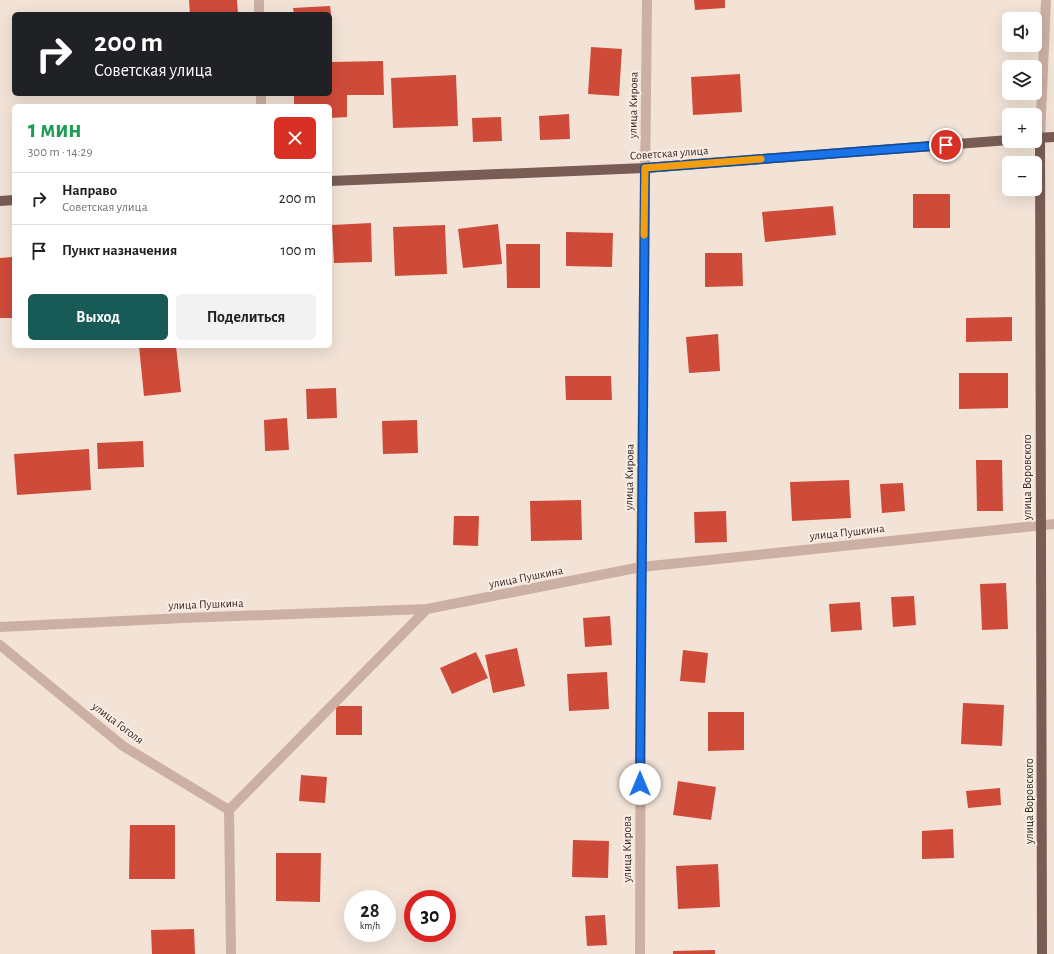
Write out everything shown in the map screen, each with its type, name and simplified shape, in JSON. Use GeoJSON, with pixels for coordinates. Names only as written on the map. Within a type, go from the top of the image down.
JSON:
{"type":"FeatureCollection","features":[{"type":"Feature","properties":{"kind":"main road"},"geometry":{"type":"LineString","coordinates":[[1042,138],[1054,137]]}},
{"type":"Feature","properties":{"kind":"main road","name":"Советская улица"},"geometry":{"type":"LineString","coordinates":[[332,181],[645,168],[1002,141]]}},
{"type":"Feature","properties":{"kind":"main road","name":"улица Воровского"},"geometry":{"type":"LineString","coordinates":[[1038,148],[1042,954]]}},
{"type":"Feature","properties":{"kind":"main road"},"geometry":{"type":"LineString","coordinates":[[0,201],[12,200]]}},
{"type":"Feature","properties":{"kind":"street"},"geometry":{"type":"LineString","coordinates":[[259,0],[259,12]]}},
{"type":"Feature","properties":{"kind":"street","name":"улица Кирова"},"geometry":{"type":"LineString","coordinates":[[640,954],[641,567],[647,0]]}},
{"type":"Feature","properties":{"kind":"street","name":"улица Воровского"},"geometry":{"type":"LineString","coordinates":[[1040,108],[1046,0]]}},
{"type":"Feature","properties":{"kind":"street","name":"улица Пушкина"},"geometry":{"type":"LineString","coordinates":[[0,627],[183,618],[427,609],[641,567],[1054,524]]}},
{"type":"Feature","properties":{"kind":"street"},"geometry":{"type":"LineString","coordinates":[[231,954],[229,810],[427,609]]}},
{"type":"Feature","properties":{"kind":"street","name":"улица Гоголя"},"geometry":{"type":"LineString","coordinates":[[0,645],[123,746],[229,810]]}},
{"type":"Feature","properties":{"kind":"building"},"geometry":{"type":"Polygon","coordinates":[[[189,0],[237,0],[238,12],[190,12],[189,0]]]}},
{"type":"Feature","properties":{"kind":"building"},"geometry":{"type":"Polygon","coordinates":[[[694,0],[725,0],[725,8],[695,10],[694,0]]]}},
{"type":"Feature","properties":{"kind":"building"},"geometry":{"type":"Polygon","coordinates":[[[330,6],[331,12],[294,12],[293,8],[330,6]]]}},
{"type":"Feature","properties":{"kind":"building"},"geometry":{"type":"Polygon","coordinates":[[[591,47],[622,49],[619,96],[588,94],[591,47]]]}},
{"type":"Feature","properties":{"kind":"building"},"geometry":{"type":"Polygon","coordinates":[[[383,61],[384,95],[347,95],[347,117],[332,118],[332,104],[294,104],[294,96],[332,96],[332,62],[383,61]]]}},
{"type":"Feature","properties":{"kind":"building"},"geometry":{"type":"Polygon","coordinates":[[[740,74],[742,112],[693,115],[691,77],[740,74]]]}},
{"type":"Feature","properties":{"kind":"building"},"geometry":{"type":"Polygon","coordinates":[[[456,75],[458,126],[393,128],[391,78],[456,75]]]}},
{"type":"Feature","properties":{"kind":"building"},"geometry":{"type":"Polygon","coordinates":[[[569,114],[570,139],[540,140],[539,116],[569,114]]]}},
{"type":"Feature","properties":{"kind":"building"},"geometry":{"type":"Polygon","coordinates":[[[501,117],[502,141],[473,142],[472,118],[501,117]]]}},
{"type":"Feature","properties":{"kind":"building"},"geometry":{"type":"Polygon","coordinates":[[[913,194],[950,194],[950,228],[913,228],[913,194]]]}},
{"type":"Feature","properties":{"kind":"building"},"geometry":{"type":"Polygon","coordinates":[[[833,206],[836,235],[765,242],[762,212],[833,206]]]}},
{"type":"Feature","properties":{"kind":"building"},"geometry":{"type":"Polygon","coordinates":[[[371,223],[372,262],[334,263],[332,225],[371,223]]]}},
{"type":"Feature","properties":{"kind":"building"},"geometry":{"type":"Polygon","coordinates":[[[498,224],[502,264],[463,268],[458,229],[498,224]]]}},
{"type":"Feature","properties":{"kind":"building"},"geometry":{"type":"Polygon","coordinates":[[[445,225],[447,274],[395,276],[393,227],[445,225]]]}},
{"type":"Feature","properties":{"kind":"building"},"geometry":{"type":"Polygon","coordinates":[[[566,232],[613,233],[612,267],[566,266],[566,232]]]}},
{"type":"Feature","properties":{"kind":"building"},"geometry":{"type":"Polygon","coordinates":[[[506,244],[540,244],[540,288],[507,288],[506,244]]]}},
{"type":"Feature","properties":{"kind":"building"},"geometry":{"type":"Polygon","coordinates":[[[705,253],[742,253],[743,286],[705,287],[705,253]]]}},
{"type":"Feature","properties":{"kind":"building"},"geometry":{"type":"Polygon","coordinates":[[[12,257],[12,318],[0,318],[0,258],[12,257]]]}},
{"type":"Feature","properties":{"kind":"building"},"geometry":{"type":"Polygon","coordinates":[[[1012,317],[1012,341],[966,342],[966,318],[1012,317]]]}},
{"type":"Feature","properties":{"kind":"building"},"geometry":{"type":"Polygon","coordinates":[[[718,334],[720,371],[689,373],[686,337],[718,334]]]}},
{"type":"Feature","properties":{"kind":"building"},"geometry":{"type":"Polygon","coordinates":[[[139,348],[176,348],[181,392],[144,396],[139,348]]]}},
{"type":"Feature","properties":{"kind":"building"},"geometry":{"type":"Polygon","coordinates":[[[959,373],[1008,373],[1008,408],[959,409],[959,373]]]}},
{"type":"Feature","properties":{"kind":"building"},"geometry":{"type":"Polygon","coordinates":[[[565,376],[611,376],[612,400],[566,400],[565,376]]]}},
{"type":"Feature","properties":{"kind":"building"},"geometry":{"type":"Polygon","coordinates":[[[336,388],[337,418],[307,419],[306,389],[336,388]]]}},
{"type":"Feature","properties":{"kind":"building"},"geometry":{"type":"Polygon","coordinates":[[[287,418],[289,450],[265,451],[264,420],[287,418]]]}},
{"type":"Feature","properties":{"kind":"building"},"geometry":{"type":"Polygon","coordinates":[[[417,420],[418,453],[383,454],[382,421],[417,420]]]}},
{"type":"Feature","properties":{"kind":"building"},"geometry":{"type":"Polygon","coordinates":[[[143,441],[144,467],[98,469],[97,443],[143,441]]]}},
{"type":"Feature","properties":{"kind":"building"},"geometry":{"type":"Polygon","coordinates":[[[89,449],[91,490],[17,495],[14,454],[89,449]]]}},
{"type":"Feature","properties":{"kind":"building"},"geometry":{"type":"Polygon","coordinates":[[[976,460],[1002,460],[1003,511],[977,511],[976,460]]]}},
{"type":"Feature","properties":{"kind":"building"},"geometry":{"type":"Polygon","coordinates":[[[849,480],[851,518],[792,521],[790,482],[849,480]]]}},
{"type":"Feature","properties":{"kind":"building"},"geometry":{"type":"Polygon","coordinates":[[[903,483],[905,511],[882,513],[880,484],[903,483]]]}},
{"type":"Feature","properties":{"kind":"building"},"geometry":{"type":"Polygon","coordinates":[[[581,500],[582,540],[531,541],[530,501],[581,500]]]}},
{"type":"Feature","properties":{"kind":"building"},"geometry":{"type":"Polygon","coordinates":[[[726,511],[727,542],[695,543],[694,512],[726,511]]]}},
{"type":"Feature","properties":{"kind":"building"},"geometry":{"type":"Polygon","coordinates":[[[454,516],[479,516],[478,546],[453,545],[454,516]]]}},
{"type":"Feature","properties":{"kind":"building"},"geometry":{"type":"Polygon","coordinates":[[[1006,583],[1008,629],[982,630],[980,584],[1006,583]]]}},
{"type":"Feature","properties":{"kind":"building"},"geometry":{"type":"Polygon","coordinates":[[[914,596],[916,625],[893,627],[891,597],[914,596]]]}},
{"type":"Feature","properties":{"kind":"building"},"geometry":{"type":"Polygon","coordinates":[[[860,602],[862,630],[831,632],[829,604],[860,602]]]}},
{"type":"Feature","properties":{"kind":"building"},"geometry":{"type":"Polygon","coordinates":[[[610,616],[612,645],[585,647],[583,618],[610,616]]]}},
{"type":"Feature","properties":{"kind":"building"},"geometry":{"type":"Polygon","coordinates":[[[517,648],[525,686],[493,693],[485,655],[517,648]]]}},
{"type":"Feature","properties":{"kind":"building"},"geometry":{"type":"Polygon","coordinates":[[[683,650],[708,653],[705,683],[680,681],[683,650]]]}},
{"type":"Feature","properties":{"kind":"building"},"geometry":{"type":"Polygon","coordinates":[[[476,652],[488,678],[452,694],[440,668],[476,652]]]}},
{"type":"Feature","properties":{"kind":"building"},"geometry":{"type":"Polygon","coordinates":[[[607,672],[609,709],[569,711],[567,674],[607,672]]]}},
{"type":"Feature","properties":{"kind":"building"},"geometry":{"type":"Polygon","coordinates":[[[963,703],[1004,705],[1002,746],[961,744],[963,703]]]}},
{"type":"Feature","properties":{"kind":"building"},"geometry":{"type":"Polygon","coordinates":[[[336,706],[362,706],[362,735],[336,735],[336,706]]]}},
{"type":"Feature","properties":{"kind":"building"},"geometry":{"type":"Polygon","coordinates":[[[708,712],[744,712],[744,750],[708,751],[708,712]]]}},
{"type":"Feature","properties":{"kind":"building"},"geometry":{"type":"Polygon","coordinates":[[[301,775],[327,777],[325,803],[299,801],[301,775]]]}},
{"type":"Feature","properties":{"kind":"building"},"geometry":{"type":"Polygon","coordinates":[[[678,781],[716,787],[711,820],[673,815],[678,781]]]}},
{"type":"Feature","properties":{"kind":"building"},"geometry":{"type":"Polygon","coordinates":[[[1000,788],[1001,805],[968,808],[966,791],[1000,788]]]}},
{"type":"Feature","properties":{"kind":"building"},"geometry":{"type":"Polygon","coordinates":[[[130,825],[175,825],[175,879],[129,879],[130,825]]]}},
{"type":"Feature","properties":{"kind":"building"},"geometry":{"type":"Polygon","coordinates":[[[953,829],[954,858],[922,859],[922,831],[953,829]]]}},
{"type":"Feature","properties":{"kind":"building"},"geometry":{"type":"Polygon","coordinates":[[[573,840],[609,841],[608,878],[572,877],[573,840]]]}},
{"type":"Feature","properties":{"kind":"building"},"geometry":{"type":"Polygon","coordinates":[[[276,853],[321,853],[320,902],[276,901],[276,853]]]}},
{"type":"Feature","properties":{"kind":"building"},"geometry":{"type":"Polygon","coordinates":[[[718,864],[720,907],[678,909],[676,866],[718,864]]]}},
{"type":"Feature","properties":{"kind":"building"},"geometry":{"type":"Polygon","coordinates":[[[605,915],[607,945],[587,946],[585,916],[605,915]]]}},
{"type":"Feature","properties":{"kind":"building"},"geometry":{"type":"Polygon","coordinates":[[[194,929],[195,954],[152,954],[151,930],[194,929]]]}},
{"type":"Feature","properties":{"kind":"building"},"geometry":{"type":"Polygon","coordinates":[[[715,950],[715,954],[673,954],[673,951],[715,950]]]}},
{"type":"Feature","properties":{"kind":"slow traffic"},"geometry":{"type":"LineString","coordinates":[[644,235],[645,168],[761,159]]}},
{"type":"Feature","properties":{"kind":"route"},"geometry":{"type":"LineString","coordinates":[[640,784],[645,168],[946,145]]}}]}
